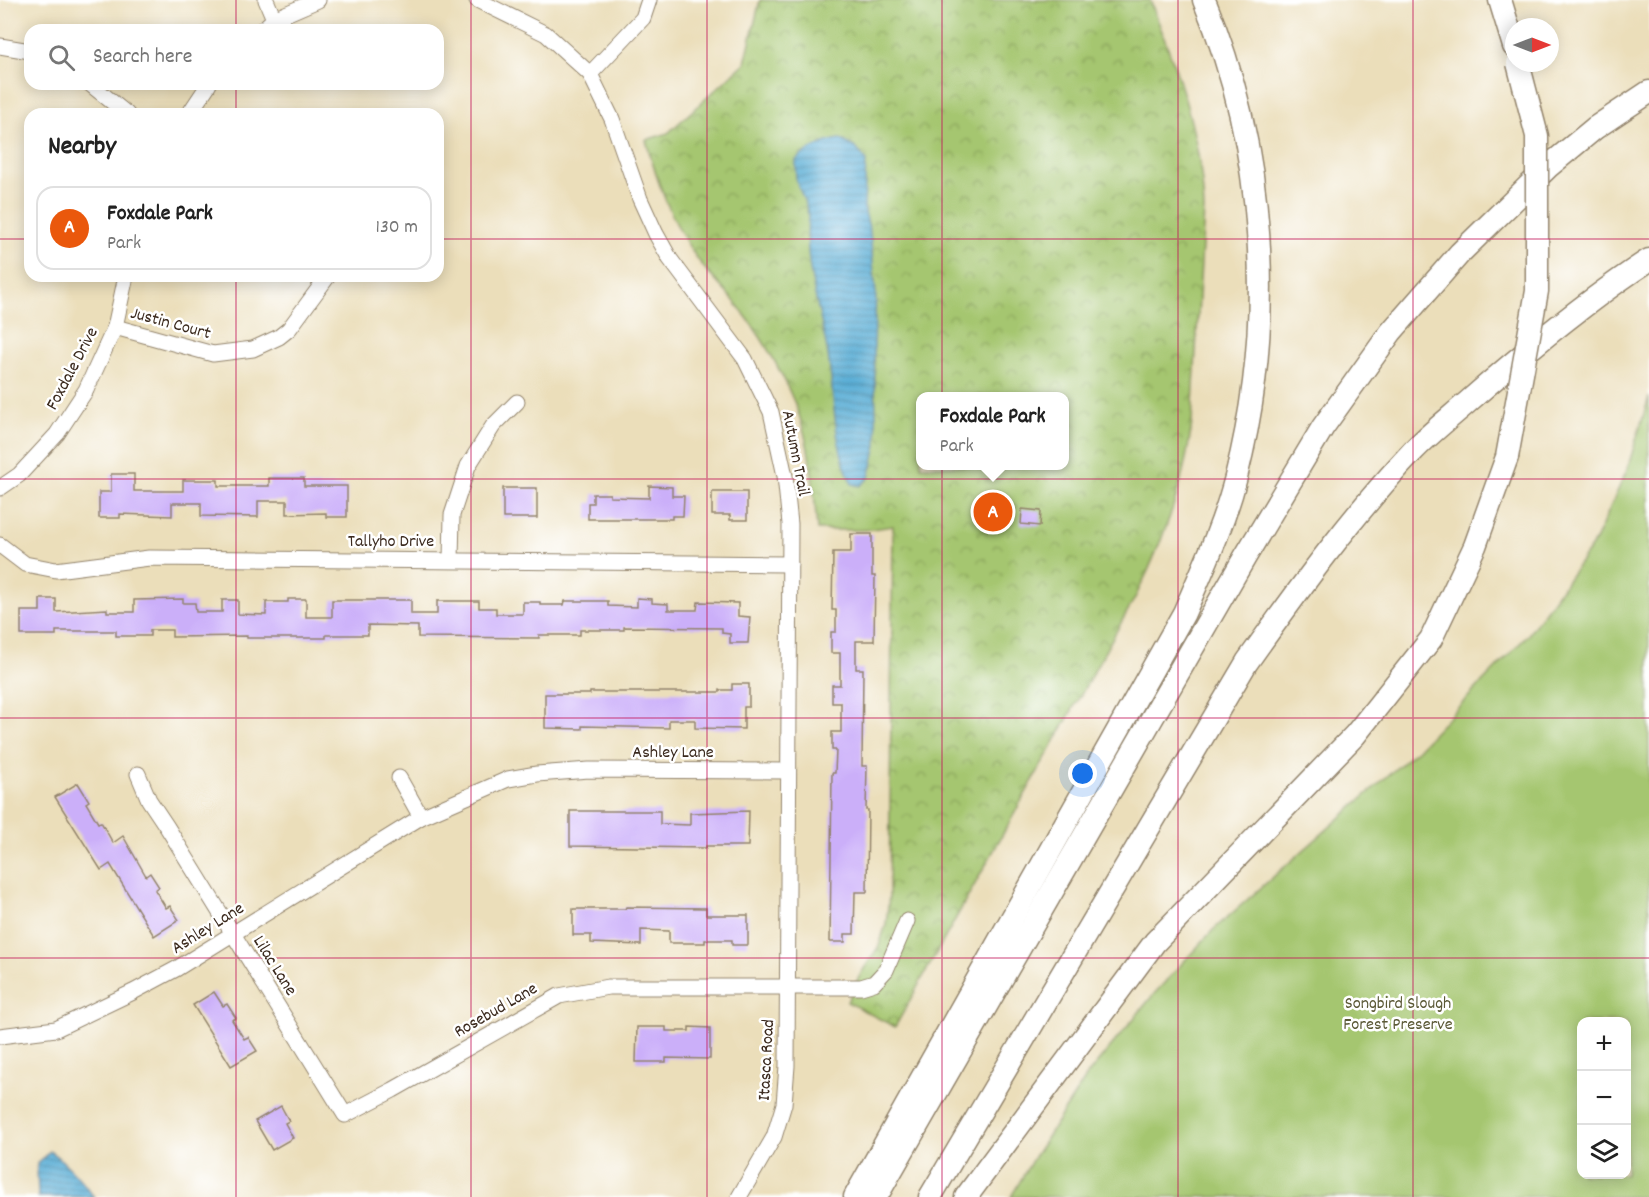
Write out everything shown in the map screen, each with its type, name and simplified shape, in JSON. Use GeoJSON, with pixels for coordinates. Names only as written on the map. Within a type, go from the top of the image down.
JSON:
{"type":"FeatureCollection","features":[{"type":"Feature","properties":{"kind":"highway"},"geometry":{"type":"LineString","coordinates":[[855,1197],[1184,613],[1214,544],[1236,478],[1249,410],[1259,330],[1259,245],[1249,158],[1231,71],[1204,0]]}},
{"type":"Feature","properties":{"kind":"highway"},"geometry":{"type":"LineString","coordinates":[[1500,0],[1505,18]]}},
{"type":"Feature","properties":{"kind":"highway"},"geometry":{"type":"LineString","coordinates":[[966,1197],[1155,942],[1355,735],[1431,639],[1475,546],[1507,456],[1537,291],[1537,136],[1520,72]]}},
{"type":"Feature","properties":{"kind":"highway"},"geometry":{"type":"LineString","coordinates":[[876,1197],[1245,557],[1323,427],[1391,332],[1460,253],[1549,166],[1595,128],[1649,92]]}},
{"type":"Feature","properties":{"kind":"highway"},"geometry":{"type":"LineString","coordinates":[[930,1197],[1246,662],[1305,581],[1346,528],[1414,450],[1502,372],[1606,288],[1649,260]]}},
{"type":"Feature","properties":{"kind":"street"},"geometry":{"type":"LineString","coordinates":[[266,0],[274,19]]}},
{"type":"Feature","properties":{"kind":"street"},"geometry":{"type":"LineString","coordinates":[[269,24],[274,19],[318,0]]}},
{"type":"Feature","properties":{"kind":"street","name":"Autumn Trail"},"geometry":{"type":"LineString","coordinates":[[477,0],[546,34],[591,74],[612,119],[640,200],[656,234],[670,259],[745,359],[771,412],[785,476],[790,524],[787,988]]}},
{"type":"Feature","properties":{"kind":"street"},"geometry":{"type":"LineString","coordinates":[[591,74],[643,18],[648,0]]}},
{"type":"Feature","properties":{"kind":"street"},"geometry":{"type":"LineString","coordinates":[[0,46],[24,50]]}},
{"type":"Feature","properties":{"kind":"street"},"geometry":{"type":"LineString","coordinates":[[97,90],[120,108]]}},
{"type":"Feature","properties":{"kind":"street"},"geometry":{"type":"LineString","coordinates":[[193,108],[205,90]]}},
{"type":"Feature","properties":{"kind":"street","name":"Foxdale Drive"},"geometry":{"type":"LineString","coordinates":[[0,488],[19,475],[57,434],[86,390],[115,327],[125,282]]}},
{"type":"Feature","properties":{"kind":"street","name":"Justin Court"},"geometry":{"type":"LineString","coordinates":[[115,327],[213,354],[253,349],[279,337],[289,329],[324,282]]}},
{"type":"Feature","properties":{"kind":"street"},"geometry":{"type":"LineString","coordinates":[[451,560],[452,515],[468,466],[493,426],[517,402]]}},
{"type":"Feature","properties":{"kind":"street","name":"Tallyho Drive"},"geometry":{"type":"LineString","coordinates":[[0,545],[25,564],[56,570],[149,558],[790,564]]}},
{"type":"Feature","properties":{"kind":"street","name":"Ashley Lane"},"geometry":{"type":"LineString","coordinates":[[0,1036],[56,1029],[176,969],[422,817],[508,779],[589,770],[788,771]]}},
{"type":"Feature","properties":{"kind":"street","name":"Lilac Lane"},"geometry":{"type":"LineString","coordinates":[[138,774],[149,800],[345,1115]]}},
{"type":"Feature","properties":{"kind":"street"},"geometry":{"type":"LineString","coordinates":[[399,778],[422,817]]}},
{"type":"Feature","properties":{"kind":"street","name":"Rosebud Lane"},"geometry":{"type":"LineString","coordinates":[[345,1115],[559,996],[608,987],[861,987],[874,983],[886,970],[907,921]]}},
{"type":"Feature","properties":{"kind":"street","name":"Itasca Road"},"geometry":{"type":"LineString","coordinates":[[740,1197],[774,1137],[784,1104],[787,1066],[787,988]]}},
{"type":"Feature","properties":{"kind":"green space"},"geometry":{"type":"Polygon","coordinates":[[[760,0],[1150,0],[1178,77],[1193,129],[1204,209],[1192,422],[1184,467],[1171,511],[1136,596],[895,1027],[847,1002],[861,973],[879,946],[886,924],[889,896],[893,526],[865,530],[817,530],[813,482],[805,435],[789,391],[769,351],[753,326],[700,263],[687,243],[666,201],[646,140],[668,133],[745,63],[760,0]]]}},
{"type":"Feature","properties":{"kind":"green space","name":"Songbird Slough Forest Preserve"},"geometry":{"type":"Polygon","coordinates":[[[1649,397],[1649,1197],[1011,1197],[1034,1157],[1089,1073],[1154,994],[1213,930],[1418,749],[1528,635],[1594,543],[1627,470],[1649,397]]]}},
{"type":"Feature","properties":{"kind":"water"},"geometry":{"type":"Polygon","coordinates":[[[840,139],[856,148],[866,160],[864,208],[870,232],[876,293],[874,348],[877,445],[869,478],[860,486],[852,484],[837,435],[830,366],[810,268],[808,213],[796,174],[796,160],[806,152],[816,146],[840,139]]]}},
{"type":"Feature","properties":{"kind":"water"},"geometry":{"type":"Polygon","coordinates":[[[50,1151],[74,1172],[94,1197],[38,1197],[37,1164],[50,1151]]]}},
{"type":"Feature","properties":{"kind":"building"},"geometry":{"type":"Polygon","coordinates":[[[111,474],[134,474],[134,491],[183,491],[183,480],[218,480],[218,486],[269,486],[269,478],[304,478],[304,486],[347,486],[347,517],[326,517],[326,513],[287,514],[287,501],[258,501],[258,517],[201,516],[201,503],[172,503],[172,516],[120,514],[120,518],[99,518],[99,492],[111,492],[111,474]]]}},
{"type":"Feature","properties":{"kind":"building"},"geometry":{"type":"Polygon","coordinates":[[[649,486],[672,487],[672,496],[684,496],[683,516],[672,516],[672,519],[588,519],[588,503],[593,503],[593,494],[649,498],[649,486]]]}},
{"type":"Feature","properties":{"kind":"building"},"geometry":{"type":"Polygon","coordinates":[[[503,488],[537,488],[537,518],[503,518],[503,488]]]}},
{"type":"Feature","properties":{"kind":"building"},"geometry":{"type":"Polygon","coordinates":[[[712,492],[747,492],[747,520],[730,520],[730,515],[712,515],[712,492]]]}},
{"type":"Feature","properties":{"kind":"building"},"geometry":{"type":"Polygon","coordinates":[[[1022,509],[1041,511],[1040,526],[1021,524],[1022,509]]]}},
{"type":"Feature","properties":{"kind":"building"},"geometry":{"type":"Polygon","coordinates":[[[851,534],[872,534],[872,576],[875,576],[874,641],[856,641],[856,669],[863,669],[862,766],[867,766],[867,892],[855,892],[854,934],[845,934],[845,942],[830,942],[832,773],[835,773],[836,750],[832,750],[832,732],[841,732],[841,703],[832,703],[832,685],[840,685],[840,653],[831,653],[831,632],[836,632],[836,610],[832,610],[833,552],[851,552],[851,534]]]}},
{"type":"Feature","properties":{"kind":"building"},"geometry":{"type":"Polygon","coordinates":[[[637,598],[652,599],[652,603],[668,604],[668,610],[697,610],[698,602],[738,603],[738,616],[750,617],[748,643],[730,643],[730,634],[722,633],[722,628],[624,627],[624,630],[580,630],[580,635],[539,635],[539,638],[418,637],[418,626],[368,625],[368,635],[326,635],[326,638],[172,637],[172,630],[150,630],[150,636],[116,636],[116,631],[56,631],[56,635],[21,635],[21,611],[40,611],[40,599],[56,599],[56,612],[107,609],[107,612],[134,612],[134,600],[183,599],[183,603],[195,603],[196,612],[222,612],[222,600],[238,600],[238,614],[266,615],[266,602],[306,599],[306,617],[332,617],[332,600],[411,600],[411,614],[437,614],[437,601],[479,601],[479,608],[496,608],[496,614],[523,614],[523,602],[564,605],[565,601],[608,601],[608,606],[637,607],[637,598]]]}},
{"type":"Feature","properties":{"kind":"building"},"geometry":{"type":"Polygon","coordinates":[[[732,684],[749,684],[749,707],[744,707],[744,729],[695,728],[695,720],[669,720],[669,728],[582,726],[582,729],[545,728],[545,694],[720,692],[720,690],[732,690],[732,684]]]}},
{"type":"Feature","properties":{"kind":"building"},"geometry":{"type":"Polygon","coordinates":[[[78,783],[98,823],[101,822],[113,843],[123,836],[146,876],[150,873],[159,887],[155,890],[166,908],[170,906],[179,920],[154,936],[110,864],[101,870],[55,797],[78,783]]]}},
{"type":"Feature","properties":{"kind":"building"},"geometry":{"type":"Polygon","coordinates":[[[570,811],[660,811],[660,824],[690,825],[690,813],[749,811],[748,846],[706,846],[706,848],[570,846],[570,811]]]}},
{"type":"Feature","properties":{"kind":"building"},"geometry":{"type":"Polygon","coordinates":[[[626,907],[706,908],[706,915],[748,915],[748,945],[732,945],[732,940],[669,943],[669,931],[641,930],[641,945],[591,943],[591,935],[573,935],[573,909],[625,909],[626,907]]]}},
{"type":"Feature","properties":{"kind":"building"},"geometry":{"type":"Polygon","coordinates":[[[214,992],[223,1006],[227,1004],[236,1018],[232,1020],[244,1039],[248,1037],[257,1051],[231,1066],[193,1005],[214,992]]]}},
{"type":"Feature","properties":{"kind":"building"},"geometry":{"type":"Polygon","coordinates":[[[637,1027],[666,1027],[666,1031],[689,1031],[689,1027],[710,1028],[710,1059],[666,1058],[666,1062],[636,1062],[637,1027]]]}},
{"type":"Feature","properties":{"kind":"building"},"geometry":{"type":"Polygon","coordinates":[[[281,1106],[289,1121],[285,1123],[293,1138],[272,1150],[255,1121],[281,1106]]]}},
{"type":"Feature","properties":{"kind":"place","name":"Foxdale Park"},"geometry":{"type":"Point","coordinates":[993,512]}}]}
